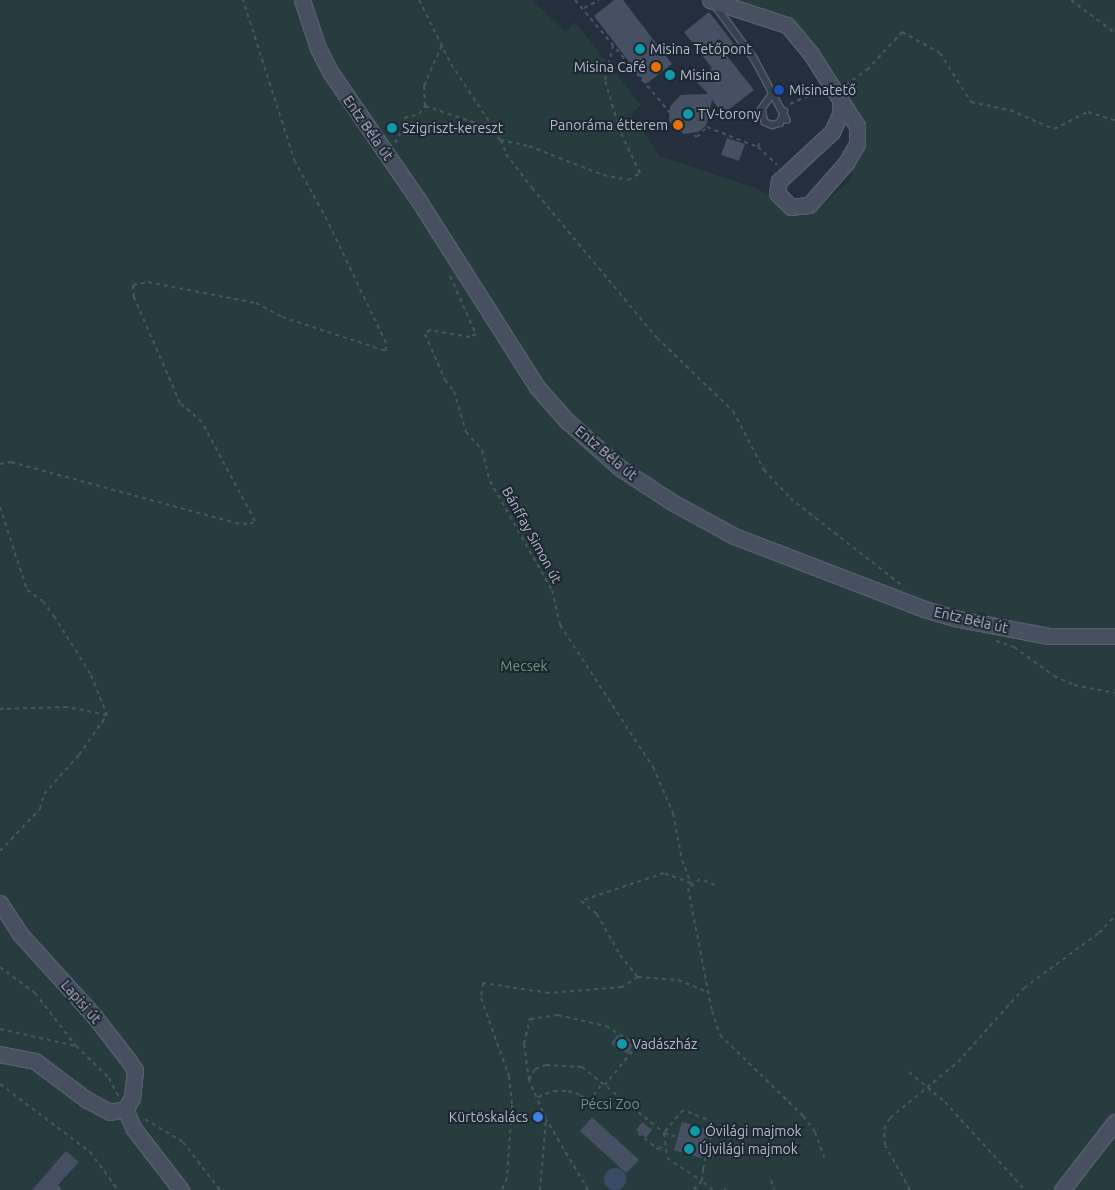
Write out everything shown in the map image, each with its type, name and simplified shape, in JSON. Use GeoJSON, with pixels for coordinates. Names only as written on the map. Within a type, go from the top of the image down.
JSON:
{"type":"FeatureCollection","features":[{"type":"Feature","properties":{"kind":"street","name":"Entz Béla út"},"geometry":{"type":"LineString","coordinates":[[302,0],[318,48],[331,73],[537,387],[598,450],[644,485],[734,536],[924,609],[959,619],[1049,636],[1115,636]]}},
{"type":"Feature","properties":{"kind":"street"},"geometry":{"type":"LineString","coordinates":[[711,1],[787,25],[798,36],[837,97],[853,115],[858,132],[857,144],[846,163],[808,205],[799,208],[785,203],[777,193],[779,181],[832,132],[841,112],[837,97]]}},
{"type":"Feature","properties":{"kind":"street","name":"Lapisi út"},"geometry":{"type":"LineString","coordinates":[[0,903],[21,935],[95,1017],[132,1065],[134,1090],[124,1110]]}},
{"type":"Feature","properties":{"kind":"street"},"geometry":{"type":"LineString","coordinates":[[0,1054],[35,1061],[100,1108],[118,1112],[124,1110],[134,1129],[180,1190]]}},
{"type":"Feature","properties":{"kind":"street"},"geometry":{"type":"LineString","coordinates":[[1062,1190],[1115,1122]]}},
{"type":"Feature","properties":{"kind":"lane"},"geometry":{"type":"LineString","coordinates":[[711,1],[774,92],[783,107],[787,120]]}},
{"type":"Feature","properties":{"kind":"lane"},"geometry":{"type":"LineString","coordinates":[[774,92],[762,110],[765,122],[772,125],[780,123],[784,116],[783,107]]}},
{"type":"Feature","properties":{"kind":"path"},"geometry":{"type":"LineString","coordinates":[[0,464],[11,462],[234,523],[250,524],[255,521],[202,422],[180,403],[134,297],[133,285],[148,282],[256,303],[282,317],[386,351],[386,343],[331,228],[295,162],[243,0]]}},
{"type":"Feature","properties":{"kind":"path"},"geometry":{"type":"LineString","coordinates":[[419,0],[451,64],[490,122],[506,154],[657,338],[733,411],[764,470],[790,498],[910,592]]}},
{"type":"Feature","properties":{"kind":"path"},"geometry":{"type":"LineString","coordinates":[[574,0],[584,8],[681,126],[697,137],[707,126],[758,146],[786,174]]}},
{"type":"Feature","properties":{"kind":"path"},"geometry":{"type":"LineString","coordinates":[[584,8],[600,0]]}},
{"type":"Feature","properties":{"kind":"path"},"geometry":{"type":"LineString","coordinates":[[1070,0],[1115,33]]}},
{"type":"Feature","properties":{"kind":"path"},"geometry":{"type":"LineString","coordinates":[[783,107],[823,89],[837,97],[867,70],[902,32],[940,53],[972,102],[1010,110],[1054,128],[1088,112],[1115,120]]}},
{"type":"Feature","properties":{"kind":"path"},"geometry":{"type":"LineString","coordinates":[[500,140],[529,146],[603,175],[628,180],[640,173],[620,131],[607,88],[606,66],[613,44]]}},
{"type":"Feature","properties":{"kind":"path"},"geometry":{"type":"LineString","coordinates":[[389,159],[398,134],[405,124],[404,118],[419,114],[425,106],[424,86],[442,45]]}},
{"type":"Feature","properties":{"kind":"path"},"geometry":{"type":"LineString","coordinates":[[425,106],[482,125],[490,122]]}},
{"type":"Feature","properties":{"kind":"path"},"geometry":{"type":"LineString","coordinates":[[758,146],[760,141]]}},
{"type":"Feature","properties":{"kind":"path","name":"Bánffay Simon út"},"geometry":{"type":"LineString","coordinates":[[447,272],[476,334],[470,337],[430,330],[425,334],[445,380],[454,391],[466,432],[482,450],[490,481],[552,590],[560,625],[653,767],[673,813],[682,860],[691,883]]}},
{"type":"Feature","properties":{"kind":"path"},"geometry":{"type":"LineString","coordinates":[[0,507],[27,590],[43,602],[54,616],[91,676],[107,714]]}},
{"type":"Feature","properties":{"kind":"path"},"geometry":{"type":"LineString","coordinates":[[990,639],[1014,647],[1054,676],[1074,685],[1115,693]]}},
{"type":"Feature","properties":{"kind":"path"},"geometry":{"type":"LineString","coordinates":[[0,709],[67,707],[107,714]]}},
{"type":"Feature","properties":{"kind":"path"},"geometry":{"type":"LineString","coordinates":[[0,851],[40,809],[44,794],[79,755],[107,714]]}},
{"type":"Feature","properties":{"kind":"path"},"geometry":{"type":"LineString","coordinates":[[638,977],[620,955],[597,914],[581,901],[664,873],[691,883]]}},
{"type":"Feature","properties":{"kind":"path"},"geometry":{"type":"LineString","coordinates":[[715,885],[710,880],[700,879],[691,883],[688,888],[709,993],[720,1035],[803,1116],[816,1132],[824,1156]]}},
{"type":"Feature","properties":{"kind":"path"},"geometry":{"type":"LineString","coordinates":[[910,1190],[885,1145],[884,1129],[890,1118],[929,1088],[958,1062],[1024,988],[1099,933],[1115,916]]}},
{"type":"Feature","properties":{"kind":"path"},"geometry":{"type":"LineString","coordinates":[[0,967],[35,993],[76,1046],[109,1078],[124,1110]]}},
{"type":"Feature","properties":{"kind":"path"},"geometry":{"type":"LineString","coordinates":[[502,1190],[507,1178],[512,1105],[509,1076],[481,998],[483,983],[549,993],[622,987],[638,977],[678,980],[697,985],[709,993]]}},
{"type":"Feature","properties":{"kind":"path"},"geometry":{"type":"LineString","coordinates":[[588,1190],[546,1119],[529,1080],[524,1044],[530,1020],[558,1015],[606,1026],[637,1046],[605,1085]]}},
{"type":"Feature","properties":{"kind":"path"},"geometry":{"type":"LineString","coordinates":[[0,1030],[76,1046]]}},
{"type":"Feature","properties":{"kind":"path"},"geometry":{"type":"LineString","coordinates":[[529,1080],[535,1070],[546,1065],[582,1067],[664,1133],[708,1147],[717,1160]]}},
{"type":"Feature","properties":{"kind":"path"},"geometry":{"type":"LineString","coordinates":[[909,1072],[929,1088],[1025,1190]]}},
{"type":"Feature","properties":{"kind":"path"},"geometry":{"type":"LineString","coordinates":[[589,1102],[603,1082]]}},
{"type":"Feature","properties":{"kind":"path"},"geometry":{"type":"LineString","coordinates":[[0,1084],[90,1152],[118,1190]]}},
{"type":"Feature","properties":{"kind":"path"},"geometry":{"type":"LineString","coordinates":[[538,1097],[554,1091],[568,1091],[589,1102],[598,1110]]}},
{"type":"Feature","properties":{"kind":"path"},"geometry":{"type":"LineString","coordinates":[[693,1190],[702,1181],[714,1122],[683,1110],[664,1133],[668,1158],[702,1181],[713,1190]]}},
{"type":"Feature","properties":{"kind":"path"},"geometry":{"type":"LineString","coordinates":[[144,1119],[183,1142],[220,1190]]}},
{"type":"Feature","properties":{"kind":"path"},"geometry":{"type":"LineString","coordinates":[[540,1190],[546,1119]]}},
{"type":"Feature","properties":{"kind":"path"},"geometry":{"type":"LineString","coordinates":[[638,1133],[658,1149],[665,1145]]}},
{"type":"Feature","properties":{"kind":"path"},"geometry":{"type":"LineString","coordinates":[[771,1180],[774,1190]]}},
{"type":"Feature","properties":{"kind":"green space","name":"Mecsek"},"geometry":{"type":"Polygon","coordinates":[[[0,0],[532,0],[566,32],[575,22],[641,105],[631,114],[660,156],[758,189],[792,211],[801,212],[824,202],[850,181],[862,136],[798,36],[708,0],[1115,0],[1115,1190],[0,1190],[0,0]]]}},
{"type":"Feature","properties":{"kind":"water"},"geometry":{"type":"Polygon","coordinates":[[[615,1168],[623,1171],[626,1179],[623,1187],[615,1190],[607,1187],[604,1179],[607,1171],[615,1168]]]}},
{"type":"Feature","properties":{"kind":"building","name":"Misina Tetőpont"},"geometry":{"type":"Polygon","coordinates":[[[614,0],[623,0],[672,64],[646,84],[594,16],[614,0]]]}},
{"type":"Feature","properties":{"kind":"building"},"geometry":{"type":"Polygon","coordinates":[[[709,12],[734,44],[724,52],[754,90],[723,114],[712,100],[706,126],[698,132],[684,134],[669,121],[670,106],[681,95],[708,94],[696,81],[712,68],[684,32],[709,12]]]}},
{"type":"Feature","properties":{"kind":"building"},"geometry":{"type":"Polygon","coordinates":[[[727,138],[745,144],[739,161],[721,155],[727,138]]]}},
{"type":"Feature","properties":{"kind":"building","name":"Vadászház"},"geometry":{"type":"Polygon","coordinates":[[[617,1035],[633,1045],[628,1054],[611,1044],[617,1035]]]}},
{"type":"Feature","properties":{"kind":"building"},"geometry":{"type":"Polygon","coordinates":[[[592,1117],[639,1160],[626,1173],[580,1131],[592,1117]]]}},
{"type":"Feature","properties":{"kind":"building"},"geometry":{"type":"Polygon","coordinates":[[[642,1122],[652,1130],[646,1138],[636,1130],[642,1122]]]}},
{"type":"Feature","properties":{"kind":"building"},"geometry":{"type":"Polygon","coordinates":[[[682,1122],[710,1130],[701,1158],[674,1150],[682,1122]]]}},
{"type":"Feature","properties":{"kind":"building"},"geometry":{"type":"Polygon","coordinates":[[[66,1151],[79,1162],[58,1185],[63,1190],[32,1190],[66,1151]]]}},
{"type":"Feature","properties":{"kind":"place","name":"Misina Tetőpont"},"geometry":{"type":"Point","coordinates":[640,49]}},
{"type":"Feature","properties":{"kind":"place","name":"Misina Café"},"geometry":{"type":"Point","coordinates":[656,67]}},
{"type":"Feature","properties":{"kind":"place","name":"Misina"},"geometry":{"type":"Point","coordinates":[670,75]}},
{"type":"Feature","properties":{"kind":"place","name":"Misinatető"},"geometry":{"type":"Point","coordinates":[779,90]}},
{"type":"Feature","properties":{"kind":"place","name":"TV-torony"},"geometry":{"type":"Point","coordinates":[688,114]}},
{"type":"Feature","properties":{"kind":"place","name":"Panoráma étterem"},"geometry":{"type":"Point","coordinates":[678,125]}},
{"type":"Feature","properties":{"kind":"place","name":"Szigriszt-kereszt"},"geometry":{"type":"Point","coordinates":[392,128]}},
{"type":"Feature","properties":{"kind":"place","name":"Vadászház"},"geometry":{"type":"Point","coordinates":[622,1044]}},
{"type":"Feature","properties":{"kind":"place","name":"Kürtöskalács"},"geometry":{"type":"Point","coordinates":[538,1117]}},
{"type":"Feature","properties":{"kind":"place","name":"Óvilági majmok"},"geometry":{"type":"Point","coordinates":[695,1131]}},
{"type":"Feature","properties":{"kind":"place","name":"Újvilági majmok"},"geometry":{"type":"Point","coordinates":[689,1149]}},
{"type":"Feature","properties":{"kind":"park label","name":"Pécsi Zoo"},"geometry":{"type":"Point","coordinates":[610,1104]}}]}
